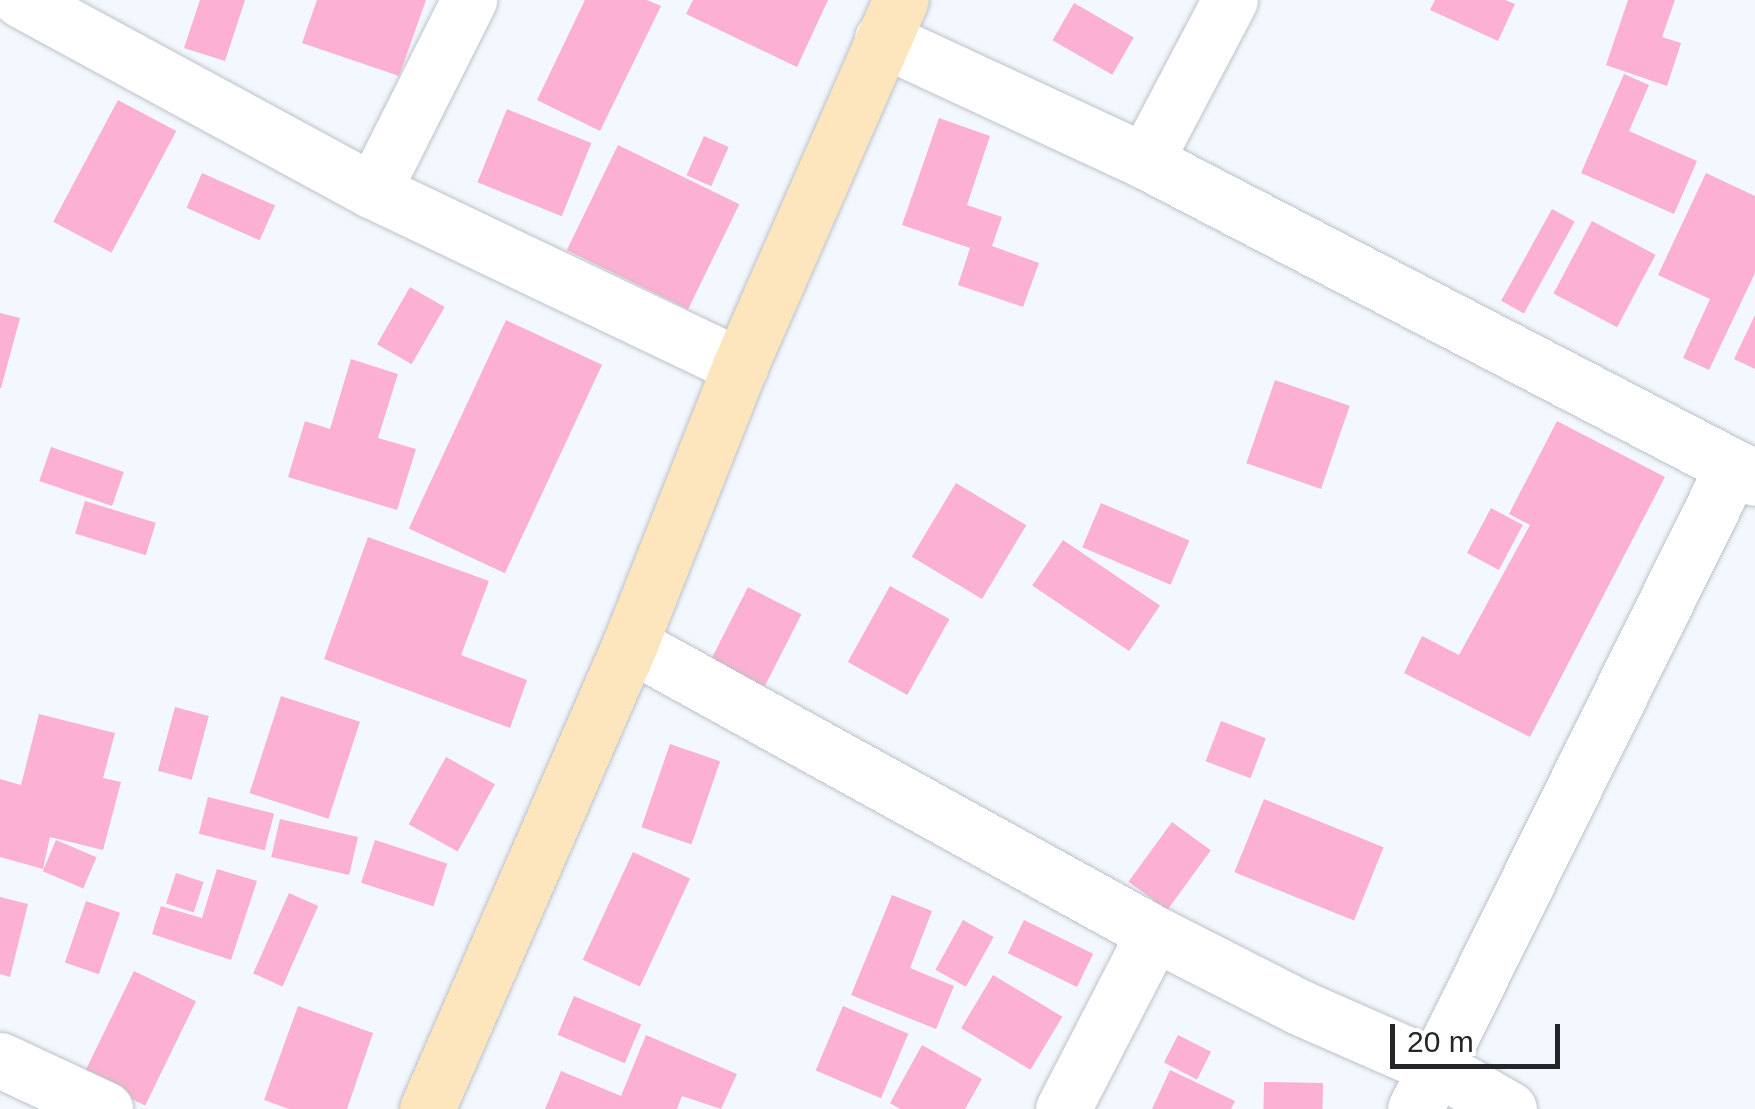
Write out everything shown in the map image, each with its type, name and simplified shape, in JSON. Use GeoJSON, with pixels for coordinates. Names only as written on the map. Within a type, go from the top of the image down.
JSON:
{"type":"FeatureCollection","features":[{"type":"Feature","properties":{"kind":"street"},"geometry":{"type":"LineString","coordinates":[[21,0],[372,191],[740,366]]}},
{"type":"Feature","properties":{"kind":"street"},"geometry":{"type":"LineString","coordinates":[[372,191],[469,0]]}},
{"type":"Feature","properties":{"kind":"street"},"geometry":{"type":"LineString","coordinates":[[1145,161],[1230,0]]}},
{"type":"Feature","properties":{"kind":"street"},"geometry":{"type":"LineString","coordinates":[[427,1109],[630,644],[740,366],[892,19],[1145,161],[1744,472],[1426,1088]]}},
{"type":"Feature","properties":{"kind":"street"},"geometry":{"type":"LineString","coordinates":[[630,644],[1154,933],[1299,1007],[1426,1088],[1509,1109]]}},
{"type":"Feature","properties":{"kind":"street"},"geometry":{"type":"LineString","coordinates":[[1062,1109],[1154,933]]}},
{"type":"Feature","properties":{"kind":"street"},"geometry":{"type":"LineString","coordinates":[[0,1060],[105,1109]]}},
{"type":"Feature","properties":{"kind":"building"},"geometry":{"type":"Polygon","coordinates":[[[200,0],[245,0],[225,61],[184,48],[200,0]]]}},
{"type":"Feature","properties":{"kind":"building"},"geometry":{"type":"Polygon","coordinates":[[[317,0],[426,0],[399,76],[302,43],[317,0]]]}},
{"type":"Feature","properties":{"kind":"building"},"geometry":{"type":"Polygon","coordinates":[[[585,0],[647,0],[661,6],[600,131],[537,100],[585,0]]]}},
{"type":"Feature","properties":{"kind":"building"},"geometry":{"type":"Polygon","coordinates":[[[693,0],[828,0],[797,67],[686,14],[693,0]]]}},
{"type":"Feature","properties":{"kind":"building"},"geometry":{"type":"Polygon","coordinates":[[[1435,0],[1505,0],[1515,4],[1498,41],[1430,10],[1435,0]]]}},
{"type":"Feature","properties":{"kind":"building"},"geometry":{"type":"Polygon","coordinates":[[[1628,0],[1675,0],[1662,37],[1681,43],[1667,86],[1606,65],[1628,0]]]}},
{"type":"Feature","properties":{"kind":"building"},"geometry":{"type":"Polygon","coordinates":[[[1074,3],[1134,38],[1112,75],[1052,40],[1074,3]]]}},
{"type":"Feature","properties":{"kind":"building"},"geometry":{"type":"Polygon","coordinates":[[[1624,74],[1649,85],[1629,131],[1697,161],[1674,214],[1581,173],[1624,74]]]}},
{"type":"Feature","properties":{"kind":"building"},"geometry":{"type":"Polygon","coordinates":[[[118,100],[176,131],[111,253],[53,222],[118,100]]]}},
{"type":"Feature","properties":{"kind":"building"},"geometry":{"type":"Polygon","coordinates":[[[507,109],[591,143],[562,216],[477,182],[507,109]]]}},
{"type":"Feature","properties":{"kind":"building"},"geometry":{"type":"Polygon","coordinates":[[[939,118],[990,136],[967,205],[1002,217],[992,246],[1039,263],[1023,307],[958,285],[970,248],[902,225],[939,118]]]}},
{"type":"Feature","properties":{"kind":"building"},"geometry":{"type":"Polygon","coordinates":[[[704,136],[729,147],[711,186],[687,175],[704,136]]]}},
{"type":"Feature","properties":{"kind":"building"},"geometry":{"type":"Polygon","coordinates":[[[618,145],[739,204],[688,309],[567,250],[618,145]]]}},
{"type":"Feature","properties":{"kind":"building"},"geometry":{"type":"Polygon","coordinates":[[[202,173],[275,206],[260,240],[187,208],[202,173]]]}},
{"type":"Feature","properties":{"kind":"building"},"geometry":{"type":"Polygon","coordinates":[[[1706,173],[1755,196],[1755,273],[1709,370],[1683,358],[1710,299],[1658,275],[1706,173]]]}},
{"type":"Feature","properties":{"kind":"building"},"geometry":{"type":"Polygon","coordinates":[[[1552,209],[1575,222],[1524,313],[1501,301],[1552,209]]]}},
{"type":"Feature","properties":{"kind":"building"},"geometry":{"type":"Polygon","coordinates":[[[1592,221],[1656,255],[1617,327],[1554,293],[1592,221]]]}},
{"type":"Feature","properties":{"kind":"building"},"geometry":{"type":"Polygon","coordinates":[[[410,287],[445,307],[412,364],[377,344],[410,287]]]}},
{"type":"Feature","properties":{"kind":"building"},"geometry":{"type":"Polygon","coordinates":[[[0,313],[20,318],[1,388],[0,388],[0,313]]]}},
{"type":"Feature","properties":{"kind":"building"},"geometry":{"type":"Polygon","coordinates":[[[1755,315],[1755,369],[1734,359],[1755,315]]]}},
{"type":"Feature","properties":{"kind":"building"},"geometry":{"type":"Polygon","coordinates":[[[506,320],[602,365],[505,573],[409,528],[506,320]]]}},
{"type":"Feature","properties":{"kind":"building"},"geometry":{"type":"Polygon","coordinates":[[[351,359],[398,374],[378,438],[416,449],[397,510],[288,477],[305,421],[330,429],[351,359]]]}},
{"type":"Feature","properties":{"kind":"building"},"geometry":{"type":"Polygon","coordinates":[[[1275,380],[1350,406],[1321,489],[1246,463],[1275,380]]]}},
{"type":"Feature","properties":{"kind":"building"},"geometry":{"type":"Polygon","coordinates":[[[1557,421],[1665,477],[1530,737],[1404,673],[1422,636],[1459,655],[1530,525],[1509,514],[1557,421]]]}},
{"type":"Feature","properties":{"kind":"building"},"geometry":{"type":"Polygon","coordinates":[[[51,447],[124,472],[112,506],[39,481],[51,447]]]}},
{"type":"Feature","properties":{"kind":"building"},"geometry":{"type":"Polygon","coordinates":[[[956,483],[1026,525],[982,599],[912,557],[956,483]]]}},
{"type":"Feature","properties":{"kind":"building"},"geometry":{"type":"Polygon","coordinates":[[[85,501],[156,523],[146,555],[75,534],[85,501]]]}},
{"type":"Feature","properties":{"kind":"building"},"geometry":{"type":"Polygon","coordinates":[[[1101,503],[1189,541],[1171,585],[1082,547],[1101,503]]]}},
{"type":"Feature","properties":{"kind":"building"},"geometry":{"type":"Polygon","coordinates":[[[1491,508],[1523,525],[1499,570],[1467,553],[1491,508]]]}},
{"type":"Feature","properties":{"kind":"building"},"geometry":{"type":"Polygon","coordinates":[[[368,537],[489,581],[461,655],[527,680],[510,728],[324,659],[368,537]]]}},
{"type":"Feature","properties":{"kind":"building"},"geometry":{"type":"Polygon","coordinates":[[[1063,540],[1160,605],[1129,651],[1032,586],[1063,540]]]}},
{"type":"Feature","properties":{"kind":"building"},"geometry":{"type":"Polygon","coordinates":[[[890,586],[949,619],[907,695],[848,662],[890,586]]]}},
{"type":"Feature","properties":{"kind":"building"},"geometry":{"type":"Polygon","coordinates":[[[748,587],[801,614],[763,689],[710,662],[748,587]]]}},
{"type":"Feature","properties":{"kind":"building"},"geometry":{"type":"Polygon","coordinates":[[[281,696],[360,722],[328,819],[249,793],[281,696]]]}},
{"type":"Feature","properties":{"kind":"building"},"geometry":{"type":"Polygon","coordinates":[[[175,707],[209,716],[192,780],[158,771],[175,707]]]}},
{"type":"Feature","properties":{"kind":"building"},"geometry":{"type":"Polygon","coordinates":[[[39,714],[115,733],[103,778],[121,782],[103,850],[50,837],[43,869],[0,857],[0,779],[21,785],[39,714]]]}},
{"type":"Feature","properties":{"kind":"building"},"geometry":{"type":"Polygon","coordinates":[[[1221,721],[1266,738],[1250,778],[1206,761],[1221,721]]]}},
{"type":"Feature","properties":{"kind":"building"},"geometry":{"type":"Polygon","coordinates":[[[670,744],[720,761],[691,844],[641,827],[670,744]]]}},
{"type":"Feature","properties":{"kind":"building"},"geometry":{"type":"Polygon","coordinates":[[[446,757],[495,784],[458,851],[409,824],[446,757]]]}},
{"type":"Feature","properties":{"kind":"building"},"geometry":{"type":"Polygon","coordinates":[[[208,797],[274,813],[265,850],[199,834],[208,797]]]}},
{"type":"Feature","properties":{"kind":"building"},"geometry":{"type":"Polygon","coordinates":[[[1264,799],[1384,847],[1354,921],[1234,872],[1264,799]]]}},
{"type":"Feature","properties":{"kind":"building"},"geometry":{"type":"Polygon","coordinates":[[[280,819],[358,837],[349,875],[271,857],[280,819]]]}},
{"type":"Feature","properties":{"kind":"building"},"geometry":{"type":"Polygon","coordinates":[[[1172,822],[1211,850],[1167,910],[1129,882],[1172,822]]]}},
{"type":"Feature","properties":{"kind":"building"},"geometry":{"type":"Polygon","coordinates":[[[56,840],[97,857],[83,888],[43,871],[56,840]]]}},
{"type":"Feature","properties":{"kind":"building"},"geometry":{"type":"Polygon","coordinates":[[[375,840],[447,863],[433,906],[361,883],[375,840]]]}},
{"type":"Feature","properties":{"kind":"building"},"geometry":{"type":"Polygon","coordinates":[[[633,852],[690,879],[640,986],[583,960],[633,852]]]}},
{"type":"Feature","properties":{"kind":"building"},"geometry":{"type":"Polygon","coordinates":[[[217,869],[257,881],[231,960],[152,934],[161,906],[202,918],[217,869]]]}},
{"type":"Feature","properties":{"kind":"building"},"geometry":{"type":"Polygon","coordinates":[[[176,873],[204,882],[194,912],[166,903],[176,873]]]}},
{"type":"Feature","properties":{"kind":"building"},"geometry":{"type":"Polygon","coordinates":[[[289,893],[318,906],[282,986],[253,973],[289,893]]]}},
{"type":"Feature","properties":{"kind":"building"},"geometry":{"type":"Polygon","coordinates":[[[892,895],[932,911],[910,968],[954,986],[936,1029],[851,995],[892,895]]]}},
{"type":"Feature","properties":{"kind":"building"},"geometry":{"type":"Polygon","coordinates":[[[0,897],[28,904],[10,977],[0,974],[0,897]]]}},
{"type":"Feature","properties":{"kind":"building"},"geometry":{"type":"Polygon","coordinates":[[[86,901],[120,913],[99,974],[65,962],[86,901]]]}},
{"type":"Feature","properties":{"kind":"building"},"geometry":{"type":"Polygon","coordinates":[[[963,920],[994,937],[966,987],[935,970],[963,920]]]}},
{"type":"Feature","properties":{"kind":"building"},"geometry":{"type":"Polygon","coordinates":[[[1024,920],[1093,954],[1077,987],[1008,953],[1024,920]]]}},
{"type":"Feature","properties":{"kind":"building"},"geometry":{"type":"Polygon","coordinates":[[[134,971],[196,1001],[145,1106],[83,1075],[134,971]]]}},
{"type":"Feature","properties":{"kind":"building"},"geometry":{"type":"Polygon","coordinates":[[[993,975],[1062,1017],[1030,1070],[961,1028],[993,975]]]}},
{"type":"Feature","properties":{"kind":"building"},"geometry":{"type":"Polygon","coordinates":[[[574,996],[641,1025],[625,1063],[558,1035],[574,996]]]}},
{"type":"Feature","properties":{"kind":"building"},"geometry":{"type":"Polygon","coordinates":[[[298,1006],[373,1033],[347,1109],[289,1109],[264,1100],[298,1006]]]}},
{"type":"Feature","properties":{"kind":"building"},"geometry":{"type":"Polygon","coordinates":[[[843,1006],[908,1034],[881,1098],[816,1070],[843,1006]]]}},
{"type":"Feature","properties":{"kind":"building"},"geometry":{"type":"Polygon","coordinates":[[[646,1035],[737,1074],[721,1109],[682,1096],[677,1109],[545,1109],[561,1071],[621,1096],[646,1035]]]}},
{"type":"Feature","properties":{"kind":"building"},"geometry":{"type":"Polygon","coordinates":[[[1178,1035],[1211,1052],[1197,1079],[1164,1063],[1178,1035]]]}},
{"type":"Feature","properties":{"kind":"building"},"geometry":{"type":"Polygon","coordinates":[[[922,1045],[982,1079],[965,1109],[900,1109],[890,1103],[922,1045]]]}},
{"type":"Feature","properties":{"kind":"building"},"geometry":{"type":"Polygon","coordinates":[[[1170,1070],[1235,1101],[1231,1109],[1152,1109],[1170,1070]]]}},
{"type":"Feature","properties":{"kind":"building"},"geometry":{"type":"Polygon","coordinates":[[[1264,1082],[1323,1083],[1323,1109],[1264,1109],[1264,1082]]]}}]}
